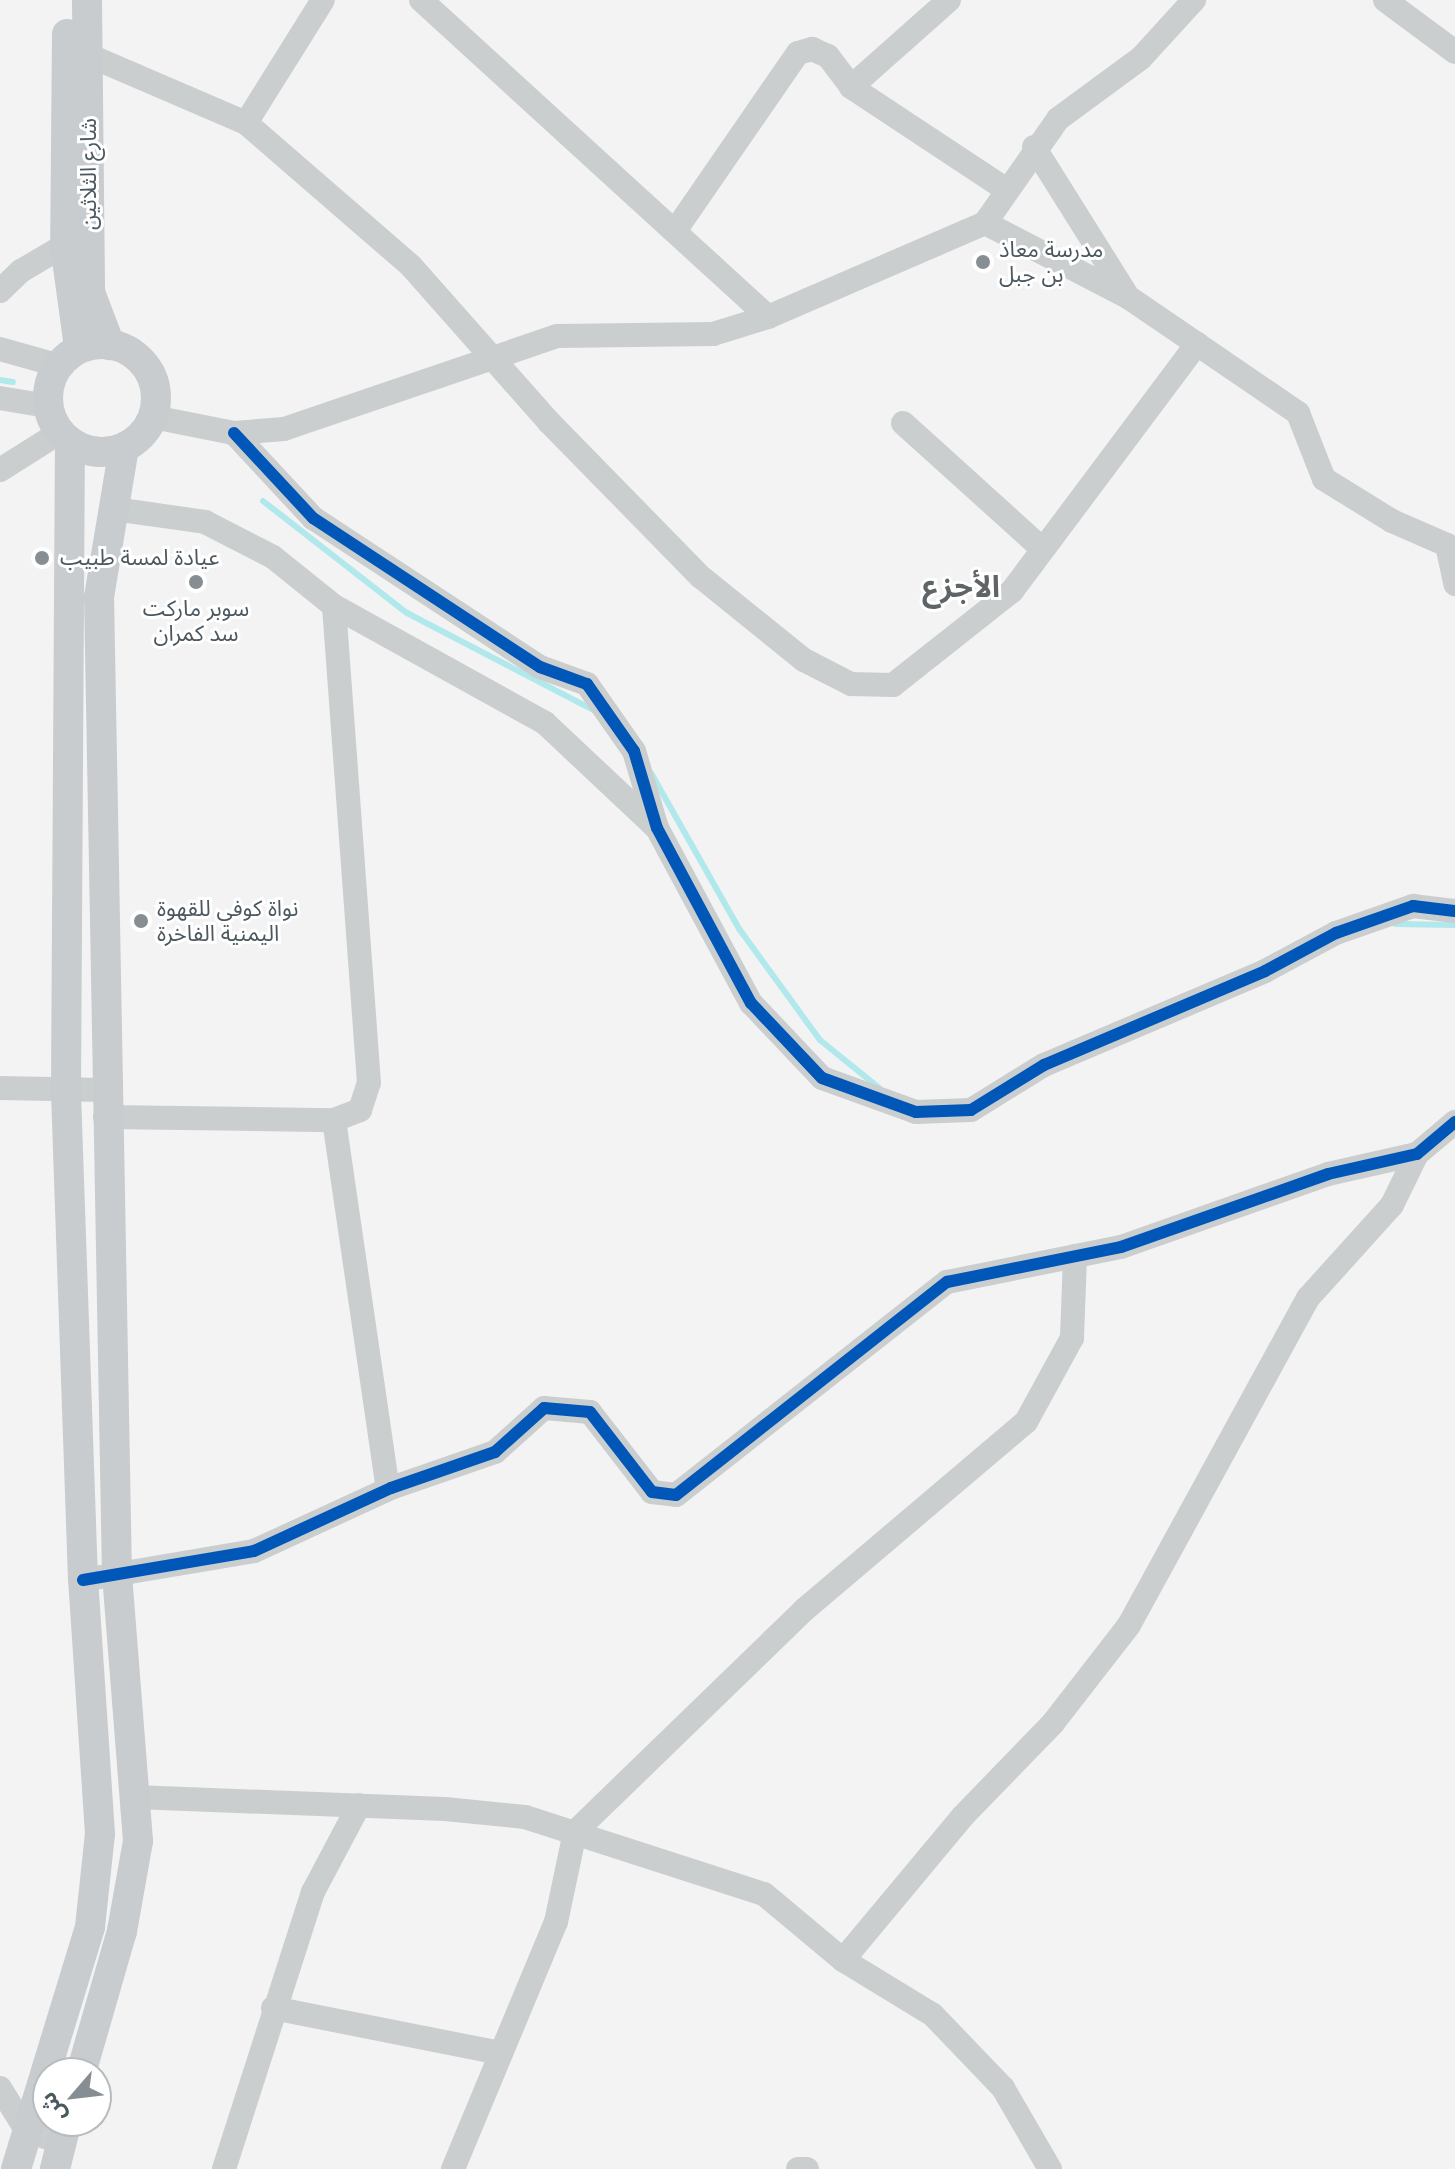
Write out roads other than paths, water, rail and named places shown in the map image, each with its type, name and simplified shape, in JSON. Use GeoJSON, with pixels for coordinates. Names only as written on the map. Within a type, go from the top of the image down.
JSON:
{"type":"FeatureCollection","features":[{"type":"Feature","properties":{"kind":"main road","name":"شارع الثلاثين"},"geometry":{"type":"LineString","coordinates":[[66,0],[68,356]]}},
{"type":"Feature","properties":{"kind":"main road","name":"شارع الثلاثين"},"geometry":{"type":"LineString","coordinates":[[87,0],[90,292],[110,345]]}},
{"type":"Feature","properties":{"kind":"main road"},"geometry":{"type":"LineString","coordinates":[[16,2169],[90,1927],[100,1834],[83,1580],[66,1089],[59,427],[68,356],[110,345],[134,353],[152,375],[153,417],[124,447],[99,597],[104,1104],[117,1576],[138,1841],[122,1931],[86,2057]]}},
{"type":"Feature","properties":{"kind":"main road"},"geometry":{"type":"LineString","coordinates":[[59,427],[96,452],[124,447]]}},
{"type":"Feature","properties":{"kind":"street"},"geometry":{"type":"LineString","coordinates":[[246,123],[323,0]]}},
{"type":"Feature","properties":{"kind":"street"},"geometry":{"type":"LineString","coordinates":[[421,0],[768,317]]}},
{"type":"Feature","properties":{"kind":"street"},"geometry":{"type":"LineString","coordinates":[[851,87],[949,0]]}},
{"type":"Feature","properties":{"kind":"street"},"geometry":{"type":"LineString","coordinates":[[153,417],[234,433],[284,429],[557,336],[713,334],[768,317],[985,223],[1034,147],[1058,119],[1141,58],[1194,0]]}},
{"type":"Feature","properties":{"kind":"street"},"geometry":{"type":"LineString","coordinates":[[1385,0],[1455,52]]}},
{"type":"Feature","properties":{"kind":"street"},"geometry":{"type":"LineString","coordinates":[[675,231],[798,53],[812,49],[828,56],[851,87],[1005,189]]}},
{"type":"Feature","properties":{"kind":"street"},"geometry":{"type":"LineString","coordinates":[[88,55],[246,123],[411,266],[495,355],[549,422],[701,577],[804,660],[851,684],[893,685],[922,667],[1012,591],[1040,547],[1197,344]]}},
{"type":"Feature","properties":{"kind":"street"},"geometry":{"type":"LineString","coordinates":[[1034,147],[1128,297]]}},
{"type":"Feature","properties":{"kind":"street"},"geometry":{"type":"LineString","coordinates":[[985,223],[1128,297],[1298,413],[1324,479],[1392,521],[1451,545],[1455,584]]}},
{"type":"Feature","properties":{"kind":"street"},"geometry":{"type":"LineString","coordinates":[[0,291],[21,271],[65,245]]}},
{"type":"Feature","properties":{"kind":"street"},"geometry":{"type":"LineString","coordinates":[[0,349],[68,356]]}},
{"type":"Feature","properties":{"kind":"street"},"geometry":{"type":"LineString","coordinates":[[0,398],[59,427],[0,470]]}},
{"type":"Feature","properties":{"kind":"street"},"geometry":{"type":"LineString","coordinates":[[903,423],[1040,547]]}},
{"type":"Feature","properties":{"kind":"street"},"geometry":{"type":"LineString","coordinates":[[234,433],[313,518],[540,667],[587,684],[634,751],[657,828],[751,1003],[822,1078],[916,1112],[971,1110],[1044,1065],[1265,971],[1336,933],[1413,906],[1455,911]]}},
{"type":"Feature","properties":{"kind":"street"},"geometry":{"type":"LineString","coordinates":[[114,509],[205,522],[273,557],[334,606],[545,723],[657,828]]}},
{"type":"Feature","properties":{"kind":"street"},"geometry":{"type":"LineString","coordinates":[[0,1088],[66,1089],[104,1104],[334,1120],[360,1110],[369,1083],[334,606]]}},
{"type":"Feature","properties":{"kind":"street"},"geometry":{"type":"LineString","coordinates":[[334,1120],[388,1489]]}},
{"type":"Feature","properties":{"kind":"street"},"geometry":{"type":"LineString","coordinates":[[843,1960],[963,1816],[1053,1723],[1129,1625],[1279,1344],[1308,1298],[1392,1205],[1417,1154],[1455,1122]]}},
{"type":"Feature","properties":{"kind":"street"},"geometry":{"type":"LineString","coordinates":[[83,1580],[254,1551],[388,1489],[495,1452],[544,1408],[590,1412],[652,1492],[676,1495],[947,1282],[1121,1247],[1328,1174],[1417,1154]]}},
{"type":"Feature","properties":{"kind":"street"},"geometry":{"type":"LineString","coordinates":[[453,2169],[556,1922],[575,1832],[804,1610],[1026,1422],[1072,1338],[1075,1256]]}},
{"type":"Feature","properties":{"kind":"street"},"geometry":{"type":"LineString","coordinates":[[134,1797],[359,1805],[525,1817],[764,1894],[843,1960],[933,2015],[1003,2088],[1050,2169]]}},
{"type":"Feature","properties":{"kind":"street"},"geometry":{"type":"LineString","coordinates":[[224,2169],[273,2008],[313,1892],[359,1805]]}},
{"type":"Feature","properties":{"kind":"street"},"geometry":{"type":"LineString","coordinates":[[273,2008],[500,2053]]}},
{"type":"Feature","properties":{"kind":"street"},"geometry":{"type":"LineString","coordinates":[[0,2088],[26,2130],[61,2144]]}},
{"type":"Feature","properties":{"kind":"street"},"geometry":{"type":"LineString","coordinates":[[798,2169],[807,2169]]}},
{"type":"Feature","properties":{"kind":"waterway"},"geometry":{"type":"LineString","coordinates":[[0,380],[13,382]]}},
{"type":"Feature","properties":{"kind":"waterway"},"geometry":{"type":"LineString","coordinates":[[263,501],[407,613],[595,711]]}},
{"type":"Feature","properties":{"kind":"waterway"},"geometry":{"type":"LineString","coordinates":[[651,773],[740,930],[820,1040],[879,1088]]}},
{"type":"Feature","properties":{"kind":"waterway"},"geometry":{"type":"LineString","coordinates":[[1395,924],[1455,925]]}},
{"type":"Feature","properties":{"kind":"place","name":"مدرسة معاذ بن جبل"},"geometry":{"type":"Point","coordinates":[983,262]}},
{"type":"Feature","properties":{"kind":"place","name":"عيادة لمسة طبيب"},"geometry":{"type":"Point","coordinates":[42,558]}},
{"type":"Feature","properties":{"kind":"place","name":"سوبر ماركت سد كمران"},"geometry":{"type":"Point","coordinates":[196,582]}},
{"type":"Feature","properties":{"kind":"place","name":"نواة كوفي للقهوة اليمنية الفاخرة"},"geometry":{"type":"Point","coordinates":[141,921]}},
{"type":"Feature","properties":{"kind":"district","name":"الأجزع"},"geometry":{"type":"Point","coordinates":[961,586]}}]}
